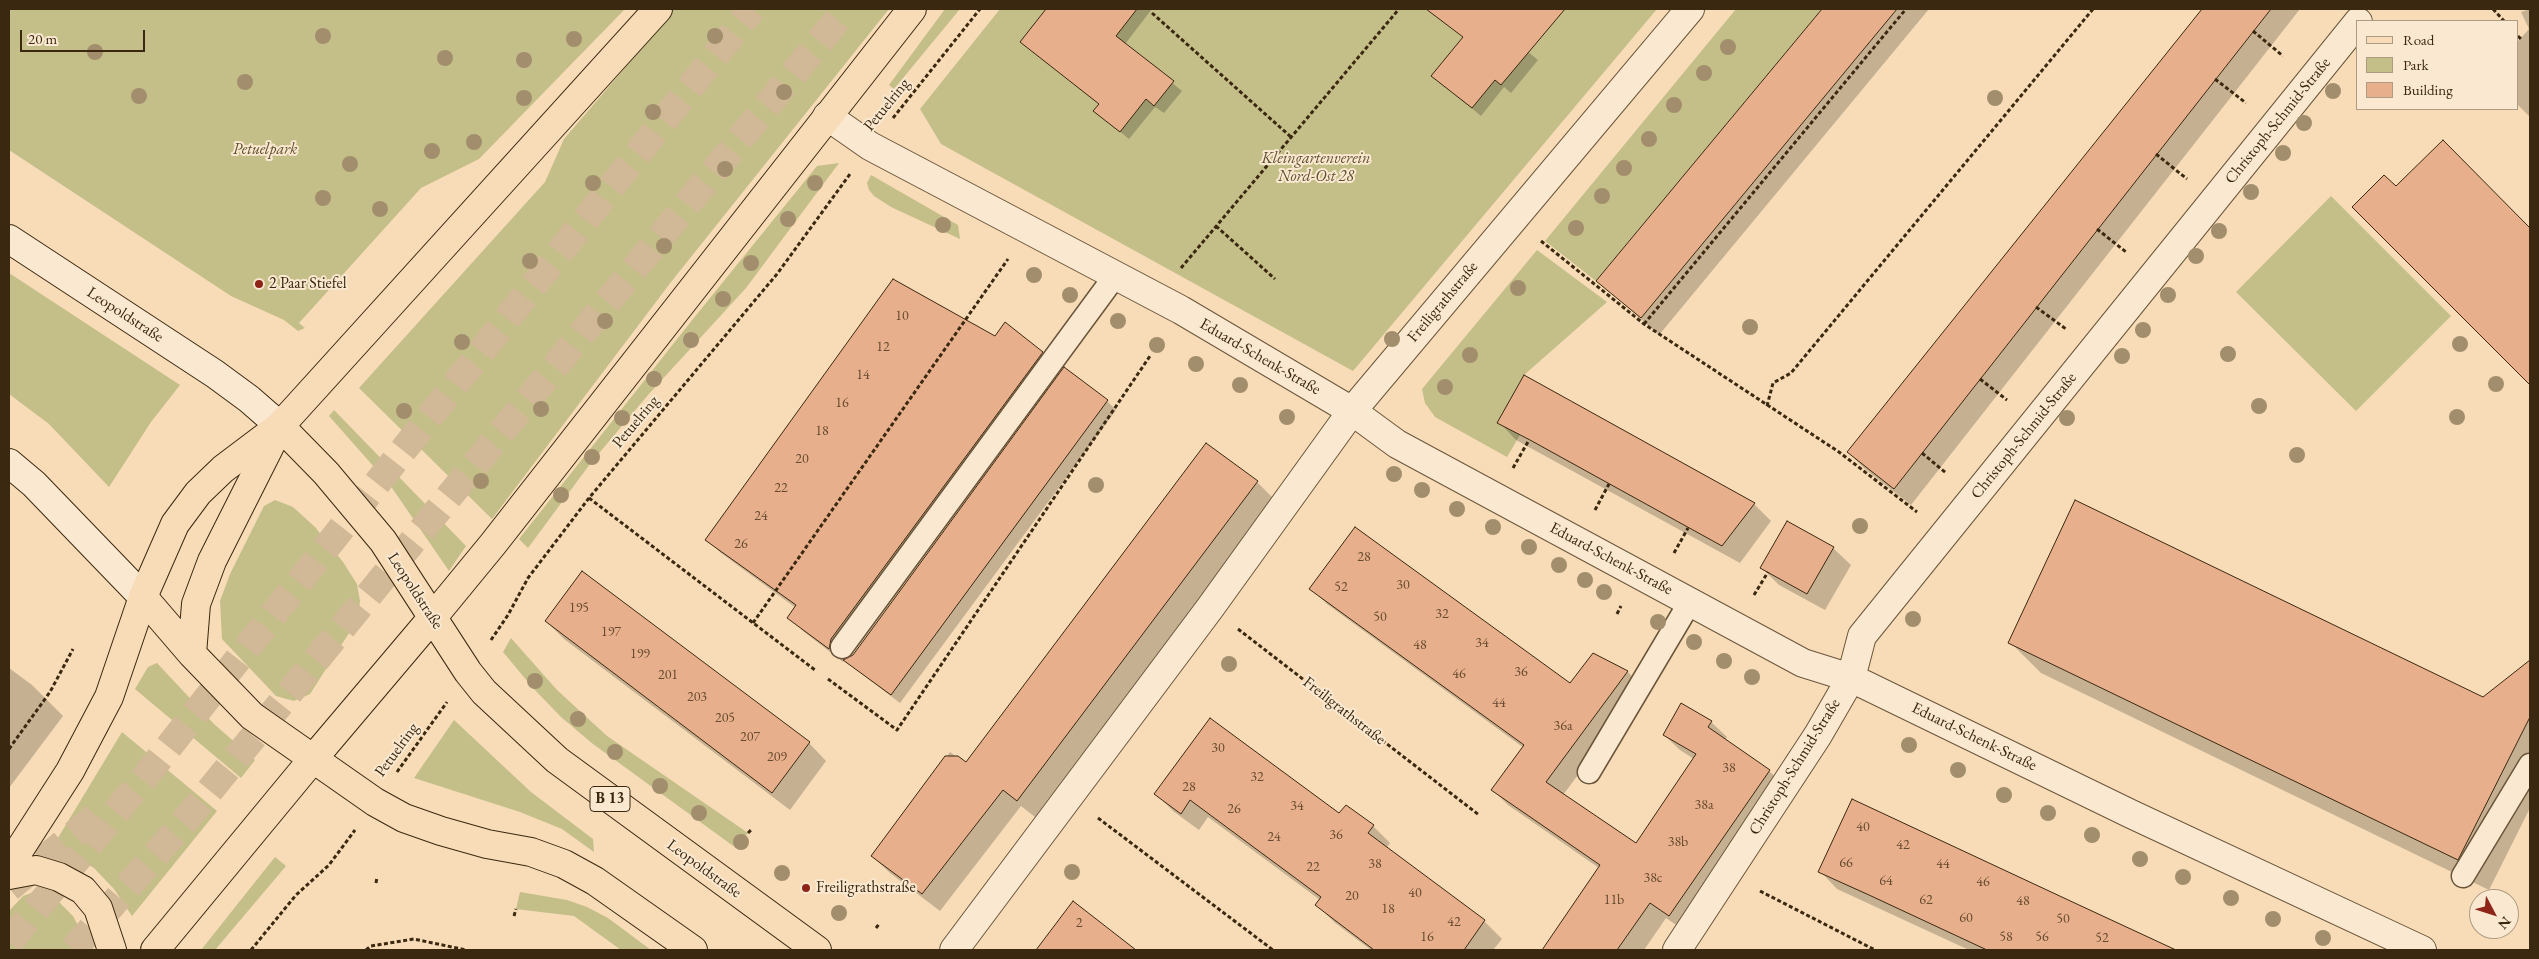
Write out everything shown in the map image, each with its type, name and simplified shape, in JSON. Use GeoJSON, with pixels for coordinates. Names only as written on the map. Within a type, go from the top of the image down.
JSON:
{"type":"FeatureCollection","features":[{"type":"Feature","properties":{"kind":"main road"},"geometry":{"type":"LineString","coordinates":[[9,866],[70,771],[109,697],[143,597],[175,524],[198,493],[223,469],[280,426],[658,9]]}},
{"type":"Feature","properties":{"kind":"main road"},"geometry":{"type":"LineString","coordinates":[[155,950],[493,544],[912,9]]}},
{"type":"Feature","properties":{"kind":"main road"},"geometry":{"type":"LineString","coordinates":[[192,654],[196,604],[212,560],[280,426]]}},
{"type":"Feature","properties":{"kind":"main road","name":"Leopoldstraße"},"geometry":{"type":"LineString","coordinates":[[280,426],[326,473],[383,541],[468,672],[484,692],[557,760],[817,950]]}},
{"type":"Feature","properties":{"kind":"main road"},"geometry":{"type":"LineString","coordinates":[[143,597],[192,654],[252,716],[374,802],[404,818],[441,831],[487,844],[531,852],[564,864],[617,896],[693,950]]}},
{"type":"Feature","properties":{"kind":"main road"},"geometry":{"type":"LineString","coordinates":[[9,875],[36,870],[59,877],[83,890],[98,908],[112,950]]}},
{"type":"Feature","properties":{"kind":"street","name":"Freiligrathstraße"},"geometry":{"type":"LineString","coordinates":[[954,950],[1210,608],[1352,411],[1690,9]]}},
{"type":"Feature","properties":{"kind":"street","name":"Christoph-Schmid-Straße"},"geometry":{"type":"LineString","coordinates":[[2360,20],[2368,9]]}},
{"type":"Feature","properties":{"kind":"street","name":"Christoph-Schmid-Straße"},"geometry":{"type":"LineString","coordinates":[[1677,950],[1818,735],[1851,678],[1862,636],[2356,24]]}},
{"type":"Feature","properties":{"kind":"street","name":"Eduard-Schenk-Straße"},"geometry":{"type":"LineString","coordinates":[[827,116],[870,146],[1156,297],[1352,411],[1398,444],[1803,663],[1851,678],[2131,814],[2422,950]]}},
{"type":"Feature","properties":{"kind":"street","name":"Leopoldstraße"},"geometry":{"type":"LineString","coordinates":[[9,239],[215,374],[249,399],[280,426]]}},
{"type":"Feature","properties":{"kind":"street"},"geometry":{"type":"LineString","coordinates":[[9,463],[34,484],[143,597]]}},
{"type":"Feature","properties":{"kind":"lane"},"geometry":{"type":"LineString","coordinates":[[842,647],[1115,276]]}},
{"type":"Feature","properties":{"kind":"lane"},"geometry":{"type":"LineString","coordinates":[[1589,772],[1690,602]]}},
{"type":"Feature","properties":{"kind":"lane"},"geometry":{"type":"LineString","coordinates":[[2463,876],[2530,765]]}},
{"type":"Feature","properties":{"kind":"path","name":"Petuelring"},"geometry":{"type":"LineString","coordinates":[[251,950],[296,894],[329,865],[508,615],[528,578],[588,498],[777,274],[870,146],[980,9]]}},
{"type":"Feature","properties":{"kind":"path"},"geometry":{"type":"LineString","coordinates":[[1156,297],[1399,9]]}},
{"type":"Feature","properties":{"kind":"path"},"geometry":{"type":"LineString","coordinates":[[1644,324],[1906,9]]}},
{"type":"Feature","properties":{"kind":"path"},"geometry":{"type":"LineString","coordinates":[[1767,406],[1773,383],[1792,372],[2093,9]]}},
{"type":"Feature","properties":{"kind":"path"},"geometry":{"type":"LineString","coordinates":[[2493,9],[2503,20]]}},
{"type":"Feature","properties":{"kind":"path"},"geometry":{"type":"LineString","coordinates":[[1152,13],[1291,137]]}},
{"type":"Feature","properties":{"kind":"path"},"geometry":{"type":"LineString","coordinates":[[2253,31],[2286,58]]}},
{"type":"Feature","properties":{"kind":"path"},"geometry":{"type":"LineString","coordinates":[[2215,78],[2248,105]]}},
{"type":"Feature","properties":{"kind":"path"},"geometry":{"type":"LineString","coordinates":[[2156,154],[2189,180]]}},
{"type":"Feature","properties":{"kind":"path"},"geometry":{"type":"LineString","coordinates":[[1513,218],[1644,324],[1839,452],[1922,516]]}},
{"type":"Feature","properties":{"kind":"path"},"geometry":{"type":"LineString","coordinates":[[1216,226],[1275,279]]}},
{"type":"Feature","properties":{"kind":"path"},"geometry":{"type":"LineString","coordinates":[[753,623],[1000,272],[1025,228]]}},
{"type":"Feature","properties":{"kind":"path"},"geometry":{"type":"LineString","coordinates":[[2097,229],[2130,255]]}},
{"type":"Feature","properties":{"kind":"path"},"geometry":{"type":"LineString","coordinates":[[2036,307],[2069,332]]}},
{"type":"Feature","properties":{"kind":"path"},"geometry":{"type":"LineString","coordinates":[[1980,379],[2012,404]]}},
{"type":"Feature","properties":{"kind":"path"},"geometry":{"type":"LineString","coordinates":[[1512,470],[1530,440]]}},
{"type":"Feature","properties":{"kind":"path"},"geometry":{"type":"LineString","coordinates":[[1922,453],[1952,478]]}},
{"type":"Feature","properties":{"kind":"path"},"geometry":{"type":"LineString","coordinates":[[1592,515],[1609,484]]}},
{"type":"Feature","properties":{"kind":"path"},"geometry":{"type":"LineString","coordinates":[[1670,560],[1688,528]]}},
{"type":"Feature","properties":{"kind":"path"},"geometry":{"type":"LineString","coordinates":[[1754,596],[1768,572]]}},
{"type":"Feature","properties":{"kind":"path","name":"Freiligrathstraße"},"geometry":{"type":"LineString","coordinates":[[1210,608],[1479,815]]}},
{"type":"Feature","properties":{"kind":"path"},"geometry":{"type":"LineString","coordinates":[[9,749],[50,692],[73,649]]}},
{"type":"Feature","properties":{"kind":"path"},"geometry":{"type":"LineString","coordinates":[[1070,797],[1273,950]]}},
{"type":"Feature","properties":{"kind":"path"},"geometry":{"type":"LineString","coordinates":[[1727,874],[1875,950]]}},
{"type":"Feature","properties":{"kind":"path"},"geometry":{"type":"LineString","coordinates":[[376,884],[377,877]]}},
{"type":"Feature","properties":{"kind":"path"},"geometry":{"type":"LineString","coordinates":[[514,916],[516,909]]}},
{"type":"Feature","properties":{"kind":"path"},"geometry":{"type":"LineString","coordinates":[[876,928],[879,924]]}},
{"type":"Feature","properties":{"kind":"path"},"geometry":{"type":"LineString","coordinates":[[366,950],[371,946],[414,939],[466,950]]}},
{"type":"Feature","properties":{"kind":"green space","name":"Petuelpark"},"geometry":{"type":"Polygon","coordinates":[[[9,9],[625,9],[479,159],[421,188],[299,323],[305,328],[298,331],[284,320],[231,296],[9,150],[9,9]]]}},
{"type":"Feature","properties":{"kind":"green space"},"geometry":{"type":"Polygon","coordinates":[[[666,9],[889,9],[671,282],[492,519],[359,388],[545,182],[564,139],[672,13],[666,9]]]}},
{"type":"Feature","properties":{"kind":"green space"},"geometry":{"type":"Polygon","coordinates":[[[945,9],[960,9],[894,89],[889,85],[945,9]]]}},
{"type":"Feature","properties":{"kind":"green space","name":"Kleingartenverein Nord-Ost 28"},"geometry":{"type":"Polygon","coordinates":[[[1000,9],[1657,9],[1353,371],[941,144],[920,109],[1000,9]]]}},
{"type":"Feature","properties":{"kind":"green space"},"geometry":{"type":"Polygon","coordinates":[[[1736,9],[1822,9],[1596,281],[1545,241],[1736,9]]]}},
{"type":"Feature","properties":{"kind":"green space"},"geometry":{"type":"Polygon","coordinates":[[[839,163],[746,288],[648,395],[590,464],[528,548],[519,539],[689,324],[817,166],[839,163]]]}},
{"type":"Feature","properties":{"kind":"green space"},"geometry":{"type":"Polygon","coordinates":[[[871,175],[958,225],[960,239],[891,207],[874,196],[869,190],[867,183],[871,175]]]}},
{"type":"Feature","properties":{"kind":"green space"},"geometry":{"type":"Polygon","coordinates":[[[2331,196],[2451,316],[2356,411],[2236,292],[2331,196]]]}},
{"type":"Feature","properties":{"kind":"green space"},"geometry":{"type":"Polygon","coordinates":[[[1537,250],[1607,302],[1524,375],[1498,422],[1520,435],[1507,457],[1435,417],[1425,403],[1422,389],[1537,250]]]}},
{"type":"Feature","properties":{"kind":"green space"},"geometry":{"type":"Polygon","coordinates":[[[9,273],[180,385],[151,422],[109,487],[49,424],[9,394],[9,273]]]}},
{"type":"Feature","properties":{"kind":"green space"},"geometry":{"type":"Polygon","coordinates":[[[334,410],[466,546],[449,571],[390,485],[329,416],[334,410]]]}},
{"type":"Feature","properties":{"kind":"green space"},"geometry":{"type":"Polygon","coordinates":[[[275,500],[293,507],[315,527],[343,562],[357,584],[360,601],[358,619],[310,694],[294,701],[276,696],[222,639],[220,601],[230,574],[264,506],[275,500]]]}},
{"type":"Feature","properties":{"kind":"green space"},"geometry":{"type":"Polygon","coordinates":[[[511,638],[557,690],[607,736],[748,833],[736,848],[593,744],[561,717],[533,688],[503,652],[511,638]]]}},
{"type":"Feature","properties":{"kind":"green space"},"geometry":{"type":"Polygon","coordinates":[[[157,663],[214,724],[255,760],[241,778],[135,689],[148,667],[157,663]]]}},
{"type":"Feature","properties":{"kind":"green space"},"geometry":{"type":"Polygon","coordinates":[[[454,720],[531,792],[593,839],[594,852],[562,829],[520,812],[414,778],[454,720]]]}},
{"type":"Feature","properties":{"kind":"green space"},"geometry":{"type":"Polygon","coordinates":[[[122,732],[217,811],[132,916],[114,889],[94,868],[74,857],[50,851],[122,732]]]}},
{"type":"Feature","properties":{"kind":"green space"},"geometry":{"type":"Polygon","coordinates":[[[275,857],[286,866],[215,950],[201,950],[275,857]]]}},
{"type":"Feature","properties":{"kind":"green space"},"geometry":{"type":"Polygon","coordinates":[[[34,892],[58,901],[73,916],[82,933],[82,950],[9,950],[9,911],[23,896],[34,892]]]}},
{"type":"Feature","properties":{"kind":"green space"},"geometry":{"type":"Polygon","coordinates":[[[520,892],[567,900],[587,907],[608,918],[651,950],[621,950],[574,916],[516,909],[520,892]]]}},
{"type":"Feature","properties":{"kind":"building"},"geometry":{"type":"Polygon","coordinates":[[[1046,9],[1137,9],[1116,36],[1174,81],[1154,106],[1146,99],[1120,132],[1093,111],[1099,104],[1020,42],[1046,9]]]}},
{"type":"Feature","properties":{"kind":"building"},"geometry":{"type":"Polygon","coordinates":[[[1426,9],[1565,9],[1501,85],[1495,80],[1472,108],[1431,76],[1463,37],[1426,9]]]}},
{"type":"Feature","properties":{"kind":"building"},"geometry":{"type":"Polygon","coordinates":[[[1822,9],[1897,9],[1641,318],[1596,281],[1822,9]]]}},
{"type":"Feature","properties":{"kind":"building"},"geometry":{"type":"Polygon","coordinates":[[[2202,9],[2271,9],[1894,489],[1847,452],[2202,9]]]}},
{"type":"Feature","properties":{"kind":"building"},"geometry":{"type":"Polygon","coordinates":[[[2443,140],[2530,228],[2530,385],[2352,207],[2384,175],[2396,186],[2443,140]]]}},
{"type":"Feature","properties":{"kind":"building"},"geometry":{"type":"Polygon","coordinates":[[[893,279],[995,336],[1005,322],[1043,352],[831,639],[829,649],[787,618],[796,605],[705,540],[893,279]]]}},
{"type":"Feature","properties":{"kind":"building"},"geometry":{"type":"Polygon","coordinates":[[[1064,367],[1108,400],[891,695],[843,660],[853,655],[1064,367]]]}},
{"type":"Feature","properties":{"kind":"building"},"geometry":{"type":"Polygon","coordinates":[[[1524,375],[1755,503],[1722,546],[1497,423],[1524,375]]]}},
{"type":"Feature","properties":{"kind":"building"},"geometry":{"type":"Polygon","coordinates":[[[1206,443],[1258,481],[1017,801],[1003,790],[922,894],[871,856],[945,756],[958,756],[966,762],[1206,443]]]}},
{"type":"Feature","properties":{"kind":"building"},"geometry":{"type":"Polygon","coordinates":[[[2075,500],[2483,697],[2530,660],[2530,717],[2458,860],[2008,643],[2075,500]]]}},
{"type":"Feature","properties":{"kind":"building"},"geometry":{"type":"Polygon","coordinates":[[[1787,521],[1834,547],[1807,594],[1760,568],[1787,521]]]}},
{"type":"Feature","properties":{"kind":"building"},"geometry":{"type":"Polygon","coordinates":[[[1355,527],[1570,683],[1593,653],[1628,671],[1546,782],[1636,843],[1696,754],[1663,735],[1681,703],[1712,721],[1708,727],[1770,770],[1669,916],[1650,903],[1617,950],[1542,950],[1600,865],[1491,790],[1524,745],[1309,589],[1355,527]]]}},
{"type":"Feature","properties":{"kind":"building"},"geometry":{"type":"Polygon","coordinates":[[[582,571],[810,742],[772,793],[545,621],[582,571]]]}},
{"type":"Feature","properties":{"kind":"building"},"geometry":{"type":"Polygon","coordinates":[[[1210,718],[1339,813],[1346,805],[1374,825],[1368,833],[1485,920],[1464,950],[1374,950],[1315,905],[1321,897],[1190,800],[1181,814],[1154,794],[1210,718]]]}},
{"type":"Feature","properties":{"kind":"building"},"geometry":{"type":"Polygon","coordinates":[[[1852,799],[2176,950],[1987,950],[1818,872],[1852,799]]]}},
{"type":"Feature","properties":{"kind":"building"},"geometry":{"type":"Polygon","coordinates":[[[1073,901],[1136,950],[1036,950],[1073,901]]]}},
{"type":"Feature","properties":{"kind":"tunnel"},"geometry":{"type":"LineString","coordinates":[[9,942],[148,773],[752,9]]}},
{"type":"Feature","properties":{"kind":"tunnel"},"geometry":{"type":"LineString","coordinates":[[73,950],[189,816],[846,9]]}},
{"type":"Feature","properties":{"kind":"tunnel"},"geometry":{"type":"LineString","coordinates":[[9,888],[99,814]]}},
{"type":"Feature","properties":{"kind":"place","name":"2 Paar Stiefel"},"geometry":{"type":"Point","coordinates":[259,284]}},
{"type":"Feature","properties":{"kind":"place","name":"Freiligrathstraße"},"geometry":{"type":"Point","coordinates":[806,888]}}]}
